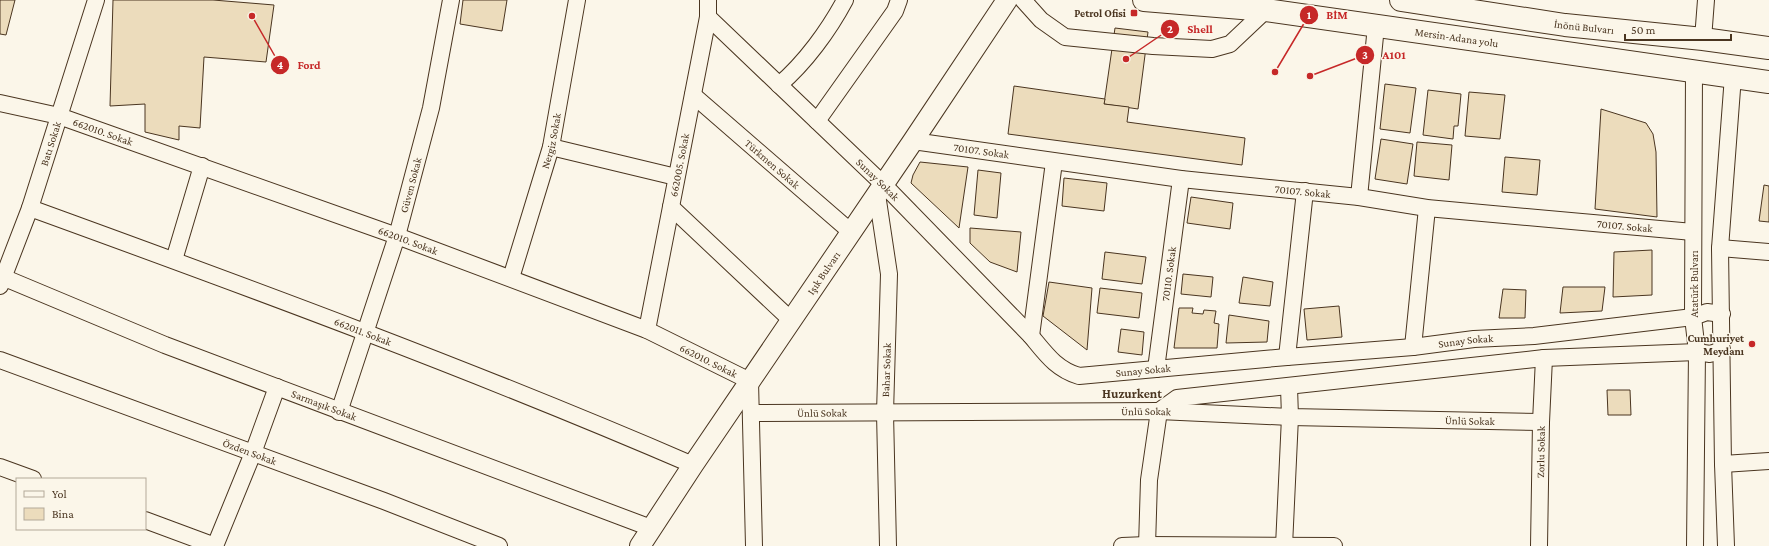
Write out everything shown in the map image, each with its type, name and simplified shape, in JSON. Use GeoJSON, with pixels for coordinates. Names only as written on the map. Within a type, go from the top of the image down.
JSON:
{"type":"FeatureCollection","features":[{"type":"Feature","properties":{"kind":"highway","name":"Mersin-Adana yolu"},"geometry":{"type":"LineString","coordinates":[[1144,0],[1266,10],[1769,82]]}},
{"type":"Feature","properties":{"kind":"highway","name":"İnönü Bulvarı"},"geometry":{"type":"LineString","coordinates":[[1409,1],[1565,25],[1703,39],[1769,48]]}},
{"type":"Feature","properties":{"kind":"main road","name":"Işık Bulvarı"},"geometry":{"type":"LineString","coordinates":[[640,546],[1007,0]]}},
{"type":"Feature","properties":{"kind":"street","name":"Batı Sokak"},"geometry":{"type":"LineString","coordinates":[[1,280],[30,208],[96,0]]}},
{"type":"Feature","properties":{"kind":"street","name":"Güven Sokak"},"geometry":{"type":"LineString","coordinates":[[339,412],[397,236],[431,108],[451,0]]}},
{"type":"Feature","properties":{"kind":"street","name":"Nergiz Sokak"},"geometry":{"type":"LineString","coordinates":[[511,278],[551,147],[578,0]]}},
{"type":"Feature","properties":{"kind":"street","name":"662005. Sokak"},"geometry":{"type":"LineString","coordinates":[[647,330],[708,17],[708,0]]}},
{"type":"Feature","properties":{"kind":"street"},"geometry":{"type":"LineString","coordinates":[[779,85],[794,72],[836,16],[845,0]]}},
{"type":"Feature","properties":{"kind":"street"},"geometry":{"type":"LineString","coordinates":[[817,121],[895,11],[899,0]]}},
{"type":"Feature","properties":{"kind":"street"},"geometry":{"type":"LineString","coordinates":[[1024,0],[1041,20],[1065,37],[1153,46],[1212,49],[1230,44],[1266,10]]}},
{"type":"Feature","properties":{"kind":"street"},"geometry":{"type":"LineString","coordinates":[[1703,39],[1706,0]]}},
{"type":"Feature","properties":{"kind":"street","name":"Sunay Sokak"},"geometry":{"type":"LineString","coordinates":[[708,17],[817,121],[880,189],[1030,336],[1052,361],[1066,372],[1079,376],[1413,347],[1474,339],[1534,336],[1693,317],[1707,312],[1722,314]]}},
{"type":"Feature","properties":{"kind":"street"},"geometry":{"type":"LineString","coordinates":[[1359,197],[1376,26]]}},
{"type":"Feature","properties":{"kind":"street","name":"Atatürk Bulvarı"},"geometry":{"type":"LineString","coordinates":[[1694,71],[1693,317],[1697,352],[1696,546]]}},
{"type":"Feature","properties":{"kind":"street"},"geometry":{"type":"LineString","coordinates":[[1726,546],[1723,464],[1720,248],[1733,76]]}},
{"type":"Feature","properties":{"kind":"street","name":"Türkmen Sokak"},"geometry":{"type":"LineString","coordinates":[[693,95],[851,232]]}},
{"type":"Feature","properties":{"kind":"street","name":"662010. Sokak"},"geometry":{"type":"LineString","coordinates":[[0,103],[59,116],[511,278],[647,330],[750,381]]}},
{"type":"Feature","properties":{"kind":"street","name":"70107. Sokak"},"geometry":{"type":"LineString","coordinates":[[913,141],[1181,179],[1359,197],[1426,208],[1693,232]]}},
{"type":"Feature","properties":{"kind":"street"},"geometry":{"type":"LineString","coordinates":[[551,147],[676,177]]}},
{"type":"Feature","properties":{"kind":"street"},"geometry":{"type":"LineString","coordinates":[[1030,336],[1054,162]]}},
{"type":"Feature","properties":{"kind":"street"},"geometry":{"type":"LineString","coordinates":[[174,260],[202,166]]}},
{"type":"Feature","properties":{"kind":"street","name":"70110. Sokak"},"geometry":{"type":"LineString","coordinates":[[1156,369],[1181,179]]}},
{"type":"Feature","properties":{"kind":"street","name":"Bahar Sokak"},"geometry":{"type":"LineString","coordinates":[[880,189],[889,274],[885,412],[888,546]]}},
{"type":"Feature","properties":{"kind":"street"},"geometry":{"type":"LineString","coordinates":[[1287,357],[1305,191]]}},
{"type":"Feature","properties":{"kind":"street"},"geometry":{"type":"LineString","coordinates":[[671,207],[791,320]]}},
{"type":"Feature","properties":{"kind":"street","name":"662011. Sokak"},"geometry":{"type":"LineString","coordinates":[[30,208],[366,332],[592,422],[693,465]]}},
{"type":"Feature","properties":{"kind":"street"},"geometry":{"type":"LineString","coordinates":[[1413,347],[1426,208]]}},
{"type":"Feature","properties":{"kind":"street"},"geometry":{"type":"LineString","coordinates":[[1720,248],[1769,252]]}},
{"type":"Feature","properties":{"kind":"street","name":"Sarmaşık Sokak"},"geometry":{"type":"LineString","coordinates":[[1,280],[339,412],[651,528]]}},
{"type":"Feature","properties":{"kind":"street"},"geometry":{"type":"LineString","coordinates":[[1147,545],[1149,480],[1159,411],[1177,398],[1544,358],[1697,352],[1710,354],[1722,350]]}},
{"type":"Feature","properties":{"kind":"street","name":"Zorlu Sokak"},"geometry":{"type":"LineString","coordinates":[[1539,546],[1541,422],[1544,358]]}},
{"type":"Feature","properties":{"kind":"street","name":"Özden Sokak"},"geometry":{"type":"LineString","coordinates":[[0,360],[384,501],[499,546]]}},
{"type":"Feature","properties":{"kind":"street"},"geometry":{"type":"LineString","coordinates":[[750,381],[754,546]]}},
{"type":"Feature","properties":{"kind":"street"},"geometry":{"type":"LineString","coordinates":[[146,520],[215,546],[253,453],[277,387]]}},
{"type":"Feature","properties":{"kind":"street"},"geometry":{"type":"LineString","coordinates":[[1284,546],[1290,417],[1289,387]]}},
{"type":"Feature","properties":{"kind":"street","name":"Ünlü Sokak"},"geometry":{"type":"LineString","coordinates":[[750,413],[1159,411],[1290,417],[1541,422]]}},
{"type":"Feature","properties":{"kind":"street"},"geometry":{"type":"LineString","coordinates":[[1723,464],[1769,461]]}},
{"type":"Feature","properties":{"kind":"street"},"geometry":{"type":"LineString","coordinates":[[0,467],[30,478]]}},
{"type":"Feature","properties":{"kind":"street"},"geometry":{"type":"LineString","coordinates":[[1122,546],[1334,546]]}},
{"type":"Feature","properties":{"kind":"building"},"geometry":{"type":"Polygon","coordinates":[[[0,0],[15,0],[6,35],[0,34],[0,0]]]}},
{"type":"Feature","properties":{"kind":"building"},"geometry":{"type":"Polygon","coordinates":[[[113,0],[213,0],[274,5],[266,62],[204,57],[200,128],[179,126],[179,140],[145,132],[145,104],[110,106],[113,0]]]}},
{"type":"Feature","properties":{"kind":"building"},"geometry":{"type":"Polygon","coordinates":[[[463,0],[507,0],[502,31],[460,24],[463,0]]]}},
{"type":"Feature","properties":{"kind":"building"},"geometry":{"type":"Polygon","coordinates":[[[1115,28],[1148,32],[1138,109],[1104,104],[1115,28]]]}},
{"type":"Feature","properties":{"kind":"building"},"geometry":{"type":"Polygon","coordinates":[[[1385,84],[1416,88],[1410,133],[1380,129],[1385,84]]]}},
{"type":"Feature","properties":{"kind":"building"},"geometry":{"type":"Polygon","coordinates":[[[1014,86],[1105,99],[1104,104],[1129,107],[1127,122],[1245,138],[1242,165],[1008,134],[1014,86]]]}},
{"type":"Feature","properties":{"kind":"building"},"geometry":{"type":"Polygon","coordinates":[[[1428,90],[1461,94],[1458,126],[1454,126],[1453,139],[1423,135],[1428,90]]]}},
{"type":"Feature","properties":{"kind":"building"},"geometry":{"type":"Polygon","coordinates":[[[1469,92],[1505,95],[1500,139],[1465,136],[1469,92]]]}},
{"type":"Feature","properties":{"kind":"building"},"geometry":{"type":"Polygon","coordinates":[[[1601,109],[1646,123],[1653,134],[1656,152],[1657,217],[1595,209],[1601,109]]]}},
{"type":"Feature","properties":{"kind":"building"},"geometry":{"type":"Polygon","coordinates":[[[1381,139],[1413,144],[1407,184],[1375,179],[1381,139]]]}},
{"type":"Feature","properties":{"kind":"building"},"geometry":{"type":"Polygon","coordinates":[[[1417,142],[1452,145],[1449,180],[1414,176],[1417,142]]]}},
{"type":"Feature","properties":{"kind":"building"},"geometry":{"type":"Polygon","coordinates":[[[1505,157],[1540,160],[1537,195],[1502,192],[1505,157]]]}},
{"type":"Feature","properties":{"kind":"building"},"geometry":{"type":"Polygon","coordinates":[[[920,162],[968,167],[959,228],[911,183],[913,175],[920,162]]]}},
{"type":"Feature","properties":{"kind":"building"},"geometry":{"type":"Polygon","coordinates":[[[978,170],[1001,173],[997,218],[974,215],[978,170]]]}},
{"type":"Feature","properties":{"kind":"building"},"geometry":{"type":"Polygon","coordinates":[[[1064,178],[1107,183],[1104,211],[1062,206],[1064,178]]]}},
{"type":"Feature","properties":{"kind":"building"},"geometry":{"type":"Polygon","coordinates":[[[1764,185],[1769,186],[1769,222],[1759,221],[1764,185]]]}},
{"type":"Feature","properties":{"kind":"building"},"geometry":{"type":"Polygon","coordinates":[[[1191,197],[1233,203],[1230,229],[1187,223],[1191,197]]]}},
{"type":"Feature","properties":{"kind":"building"},"geometry":{"type":"Polygon","coordinates":[[[970,228],[1021,232],[1017,272],[990,262],[970,243],[970,228]]]}},
{"type":"Feature","properties":{"kind":"building"},"geometry":{"type":"Polygon","coordinates":[[[1652,250],[1652,295],[1613,297],[1614,252],[1652,250]]]}},
{"type":"Feature","properties":{"kind":"building"},"geometry":{"type":"Polygon","coordinates":[[[1105,252],[1146,257],[1142,284],[1102,279],[1105,252]]]}},
{"type":"Feature","properties":{"kind":"building"},"geometry":{"type":"Polygon","coordinates":[[[1183,274],[1213,277],[1211,297],[1181,294],[1183,274]]]}},
{"type":"Feature","properties":{"kind":"building"},"geometry":{"type":"Polygon","coordinates":[[[1243,277],[1273,282],[1270,306],[1239,303],[1243,277]]]}},
{"type":"Feature","properties":{"kind":"building"},"geometry":{"type":"Polygon","coordinates":[[[1049,282],[1092,288],[1087,350],[1043,316],[1049,282]]]}},
{"type":"Feature","properties":{"kind":"building"},"geometry":{"type":"Polygon","coordinates":[[[1563,287],[1605,287],[1602,311],[1560,313],[1563,287]]]}},
{"type":"Feature","properties":{"kind":"building"},"geometry":{"type":"Polygon","coordinates":[[[1100,288],[1142,293],[1139,318],[1097,313],[1100,288]]]}},
{"type":"Feature","properties":{"kind":"building"},"geometry":{"type":"Polygon","coordinates":[[[1503,289],[1526,290],[1525,318],[1499,318],[1503,289]]]}},
{"type":"Feature","properties":{"kind":"building"},"geometry":{"type":"Polygon","coordinates":[[[1339,306],[1342,337],[1307,340],[1304,309],[1339,306]]]}},
{"type":"Feature","properties":{"kind":"building"},"geometry":{"type":"Polygon","coordinates":[[[1179,308],[1193,308],[1192,313],[1203,314],[1204,310],[1216,311],[1214,323],[1219,324],[1217,348],[1174,348],[1179,308]]]}},
{"type":"Feature","properties":{"kind":"building"},"geometry":{"type":"Polygon","coordinates":[[[1229,315],[1269,321],[1267,342],[1226,343],[1229,315]]]}},
{"type":"Feature","properties":{"kind":"building"},"geometry":{"type":"Polygon","coordinates":[[[1121,329],[1144,332],[1142,355],[1118,352],[1121,329]]]}},
{"type":"Feature","properties":{"kind":"building"},"geometry":{"type":"Polygon","coordinates":[[[1607,390],[1630,390],[1631,415],[1608,415],[1607,390]]]}},
{"type":"Feature","properties":{"kind":"place","name":"Petrol Ofisi"},"geometry":{"type":"Point","coordinates":[1134,13]}},
{"type":"Feature","properties":{"kind":"place","name":"Ford"},"geometry":{"type":"Point","coordinates":[252,16]}},
{"type":"Feature","properties":{"kind":"place","name":"Shell"},"geometry":{"type":"Point","coordinates":[1126,59]}},
{"type":"Feature","properties":{"kind":"place","name":"BİM"},"geometry":{"type":"Point","coordinates":[1275,72]}},
{"type":"Feature","properties":{"kind":"place","name":"A101"},"geometry":{"type":"Point","coordinates":[1310,76]}},
{"type":"Feature","properties":{"kind":"place","name":"Cumhuriyet Meydanı"},"geometry":{"type":"Point","coordinates":[1752,344]}},
{"type":"Feature","properties":{"kind":"district","name":"Huzurkent"},"geometry":{"type":"Point","coordinates":[1132,393]}}]}
